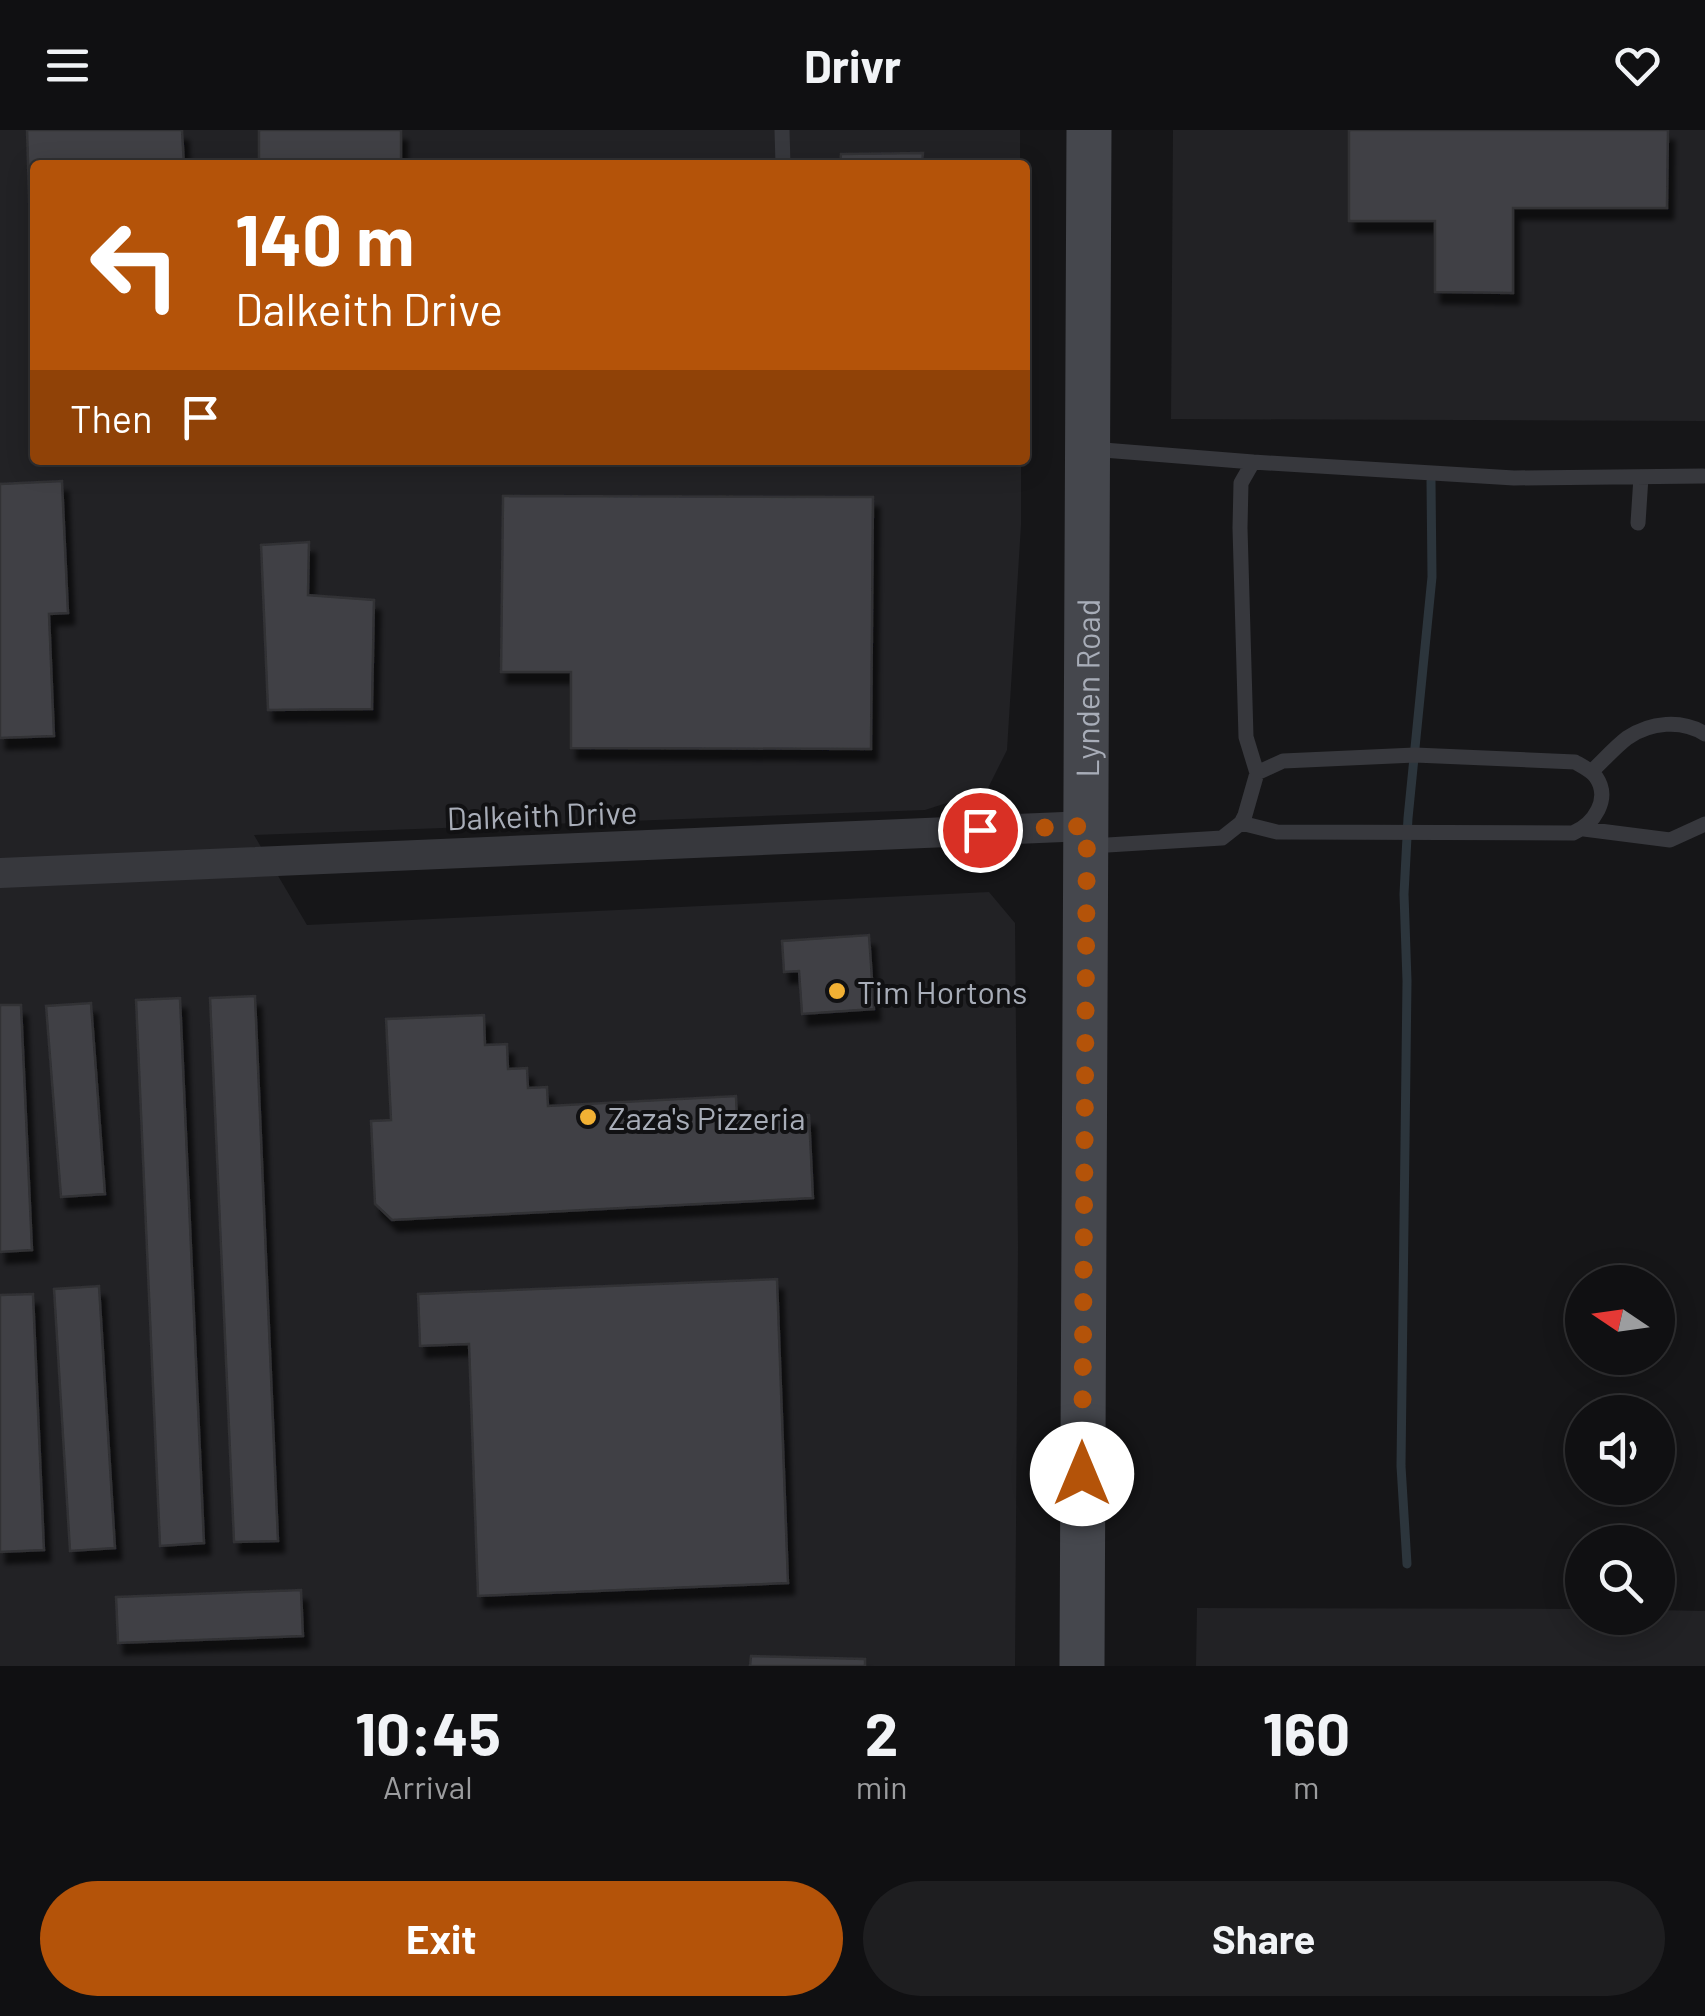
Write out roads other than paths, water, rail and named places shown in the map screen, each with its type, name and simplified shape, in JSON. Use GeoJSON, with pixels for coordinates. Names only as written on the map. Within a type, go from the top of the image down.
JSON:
{"type":"FeatureCollection","features":[{"type":"Feature","properties":{"kind":"main road","name":"Lynden Road"},"geometry":{"type":"LineString","coordinates":[[1082,1666],[1089,130]]}},
{"type":"Feature","properties":{"kind":"street","name":"Dalkeith Drive"},"geometry":{"type":"LineString","coordinates":[[0,872],[1087,836]]}},
{"type":"Feature","properties":{"kind":"lane"},"geometry":{"type":"LineString","coordinates":[[782,130],[783,160]]}},
{"type":"Feature","properties":{"kind":"lane"},"geometry":{"type":"LineString","coordinates":[[1088,449],[1514,478],[1703,476]]}},
{"type":"Feature","properties":{"kind":"lane"},"geometry":{"type":"LineString","coordinates":[[1087,836],[1222,838],[1246,815],[1257,772],[1246,737],[1240,528],[1242,483],[1252,462]]}},
{"type":"Feature","properties":{"kind":"lane"},"geometry":{"type":"LineString","coordinates":[[1638,523],[1641,476]]}},
{"type":"Feature","properties":{"kind":"lane"},"geometry":{"type":"LineString","coordinates":[[1590,772],[1629,736],[1660,724],[1695,728],[1705,734]]}},
{"type":"Feature","properties":{"kind":"lane"},"geometry":{"type":"LineString","coordinates":[[1241,823],[1277,832],[1573,833],[1584,828],[1601,806],[1602,791],[1596,776],[1575,762],[1415,755],[1284,761],[1257,772]]}},
{"type":"Feature","properties":{"kind":"lane"},"geometry":{"type":"LineString","coordinates":[[1584,828],[1670,840],[1705,824]]}},
{"type":"Feature","properties":{"kind":"waterway"},"geometry":{"type":"LineString","coordinates":[[1407,1564],[1401,1466],[1407,981],[1404,894],[1432,577],[1431,481]]}},
{"type":"Feature","properties":{"kind":"place","name":"Tim Hortons"},"geometry":{"type":"Point","coordinates":[837,991]}},
{"type":"Feature","properties":{"kind":"place","name":"Zaza's Pizzeria"},"geometry":{"type":"Point","coordinates":[588,1117]}}]}
